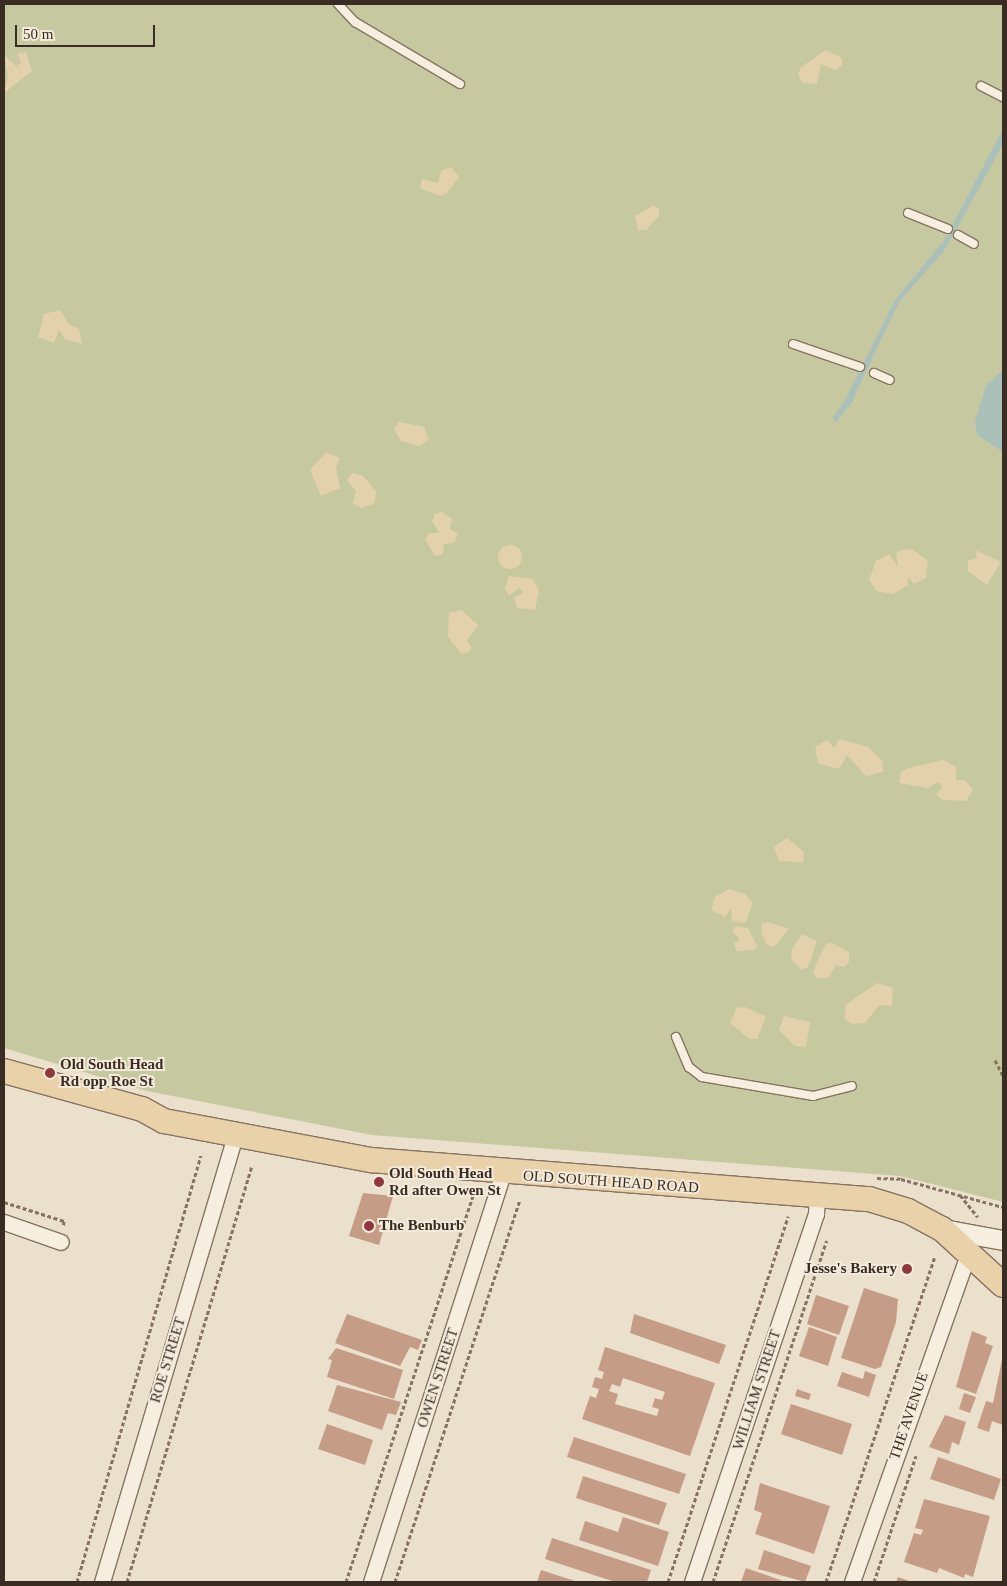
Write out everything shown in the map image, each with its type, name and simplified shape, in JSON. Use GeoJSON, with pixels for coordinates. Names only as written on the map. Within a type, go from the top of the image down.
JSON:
{"type":"FeatureCollection","features":[{"type":"Feature","properties":{"kind":"main road","name":"OLD SOUTH HEAD ROAD"},"geometry":{"type":"LineString","coordinates":[[4,1071],[142,1109],[164,1121],[235,1137],[371,1160],[503,1174],[878,1201],[942,1229],[968,1251],[1003,1286]]}},
{"type":"Feature","properties":{"kind":"main road","name":"OLD SOUTH HEAD ROAD"},"geometry":{"type":"LineString","coordinates":[[4,1084],[114,1118],[140,1124],[164,1121]]}},
{"type":"Feature","properties":{"kind":"street","name":"ROE STREET"},"geometry":{"type":"LineString","coordinates":[[102,1582],[235,1137]]}},
{"type":"Feature","properties":{"kind":"street","name":"OWEN STREET"},"geometry":{"type":"LineString","coordinates":[[371,1582],[503,1174]]}},
{"type":"Feature","properties":{"kind":"street","name":"WILLIAM STREET"},"geometry":{"type":"LineString","coordinates":[[692,1582],[816,1214],[817,1197]]}},
{"type":"Feature","properties":{"kind":"street"},"geometry":{"type":"LineString","coordinates":[[4,1222],[61,1242]]}},
{"type":"Feature","properties":{"kind":"street"},"geometry":{"type":"LineString","coordinates":[[942,1229],[1003,1240]]}},
{"type":"Feature","properties":{"kind":"street","name":"THE AVENUE"},"geometry":{"type":"LineString","coordinates":[[852,1582],[968,1251]]}},
{"type":"Feature","properties":{"kind":"lane"},"geometry":{"type":"LineString","coordinates":[[338,4],[355,22],[460,84]]}},
{"type":"Feature","properties":{"kind":"lane"},"geometry":{"type":"LineString","coordinates":[[981,86],[1003,97]]}},
{"type":"Feature","properties":{"kind":"lane"},"geometry":{"type":"LineString","coordinates":[[908,213],[948,229]]}},
{"type":"Feature","properties":{"kind":"lane"},"geometry":{"type":"LineString","coordinates":[[958,235],[974,244]]}},
{"type":"Feature","properties":{"kind":"lane"},"geometry":{"type":"LineString","coordinates":[[793,344],[860,367]]}},
{"type":"Feature","properties":{"kind":"lane"},"geometry":{"type":"LineString","coordinates":[[874,373],[890,380]]}},
{"type":"Feature","properties":{"kind":"lane"},"geometry":{"type":"LineString","coordinates":[[676,1037],[689,1067],[702,1077],[813,1096],[852,1086]]}},
{"type":"Feature","properties":{"kind":"path"},"geometry":{"type":"LineString","coordinates":[[995,1060],[1003,1076]]}},
{"type":"Feature","properties":{"kind":"path"},"geometry":{"type":"LineString","coordinates":[[77,1582],[201,1156]]}},
{"type":"Feature","properties":{"kind":"path"},"geometry":{"type":"LineString","coordinates":[[127,1582],[252,1165]]}},
{"type":"Feature","properties":{"kind":"path"},"geometry":{"type":"LineString","coordinates":[[872,1178],[901,1179],[1003,1207]]}},
{"type":"Feature","properties":{"kind":"path"},"geometry":{"type":"LineString","coordinates":[[960,1195],[983,1223]]}},
{"type":"Feature","properties":{"kind":"path"},"geometry":{"type":"LineString","coordinates":[[346,1582],[473,1196]]}},
{"type":"Feature","properties":{"kind":"path"},"geometry":{"type":"LineString","coordinates":[[395,1582],[520,1200]]}},
{"type":"Feature","properties":{"kind":"path"},"geometry":{"type":"LineString","coordinates":[[668,1582],[788,1216]]}},
{"type":"Feature","properties":{"kind":"path"},"geometry":{"type":"LineString","coordinates":[[713,1582],[828,1237]]}},
{"type":"Feature","properties":{"kind":"path"},"geometry":{"type":"LineString","coordinates":[[826,1582],[934,1257]]}},
{"type":"Feature","properties":{"kind":"green space"},"geometry":{"type":"Polygon","coordinates":[[[4,4],[1003,4],[1003,1202],[900,1176],[372,1135],[147,1091],[4,1048],[4,4]]]}},
{"type":"Feature","properties":{"kind":"sand"},"geometry":{"type":"Polygon","coordinates":[[[826,50],[842,58],[842,66],[835,70],[821,64],[817,84],[803,83],[798,74],[801,67],[826,50]]]}},
{"type":"Feature","properties":{"kind":"sand"},"geometry":{"type":"Polygon","coordinates":[[[26,52],[32,71],[4,93],[8,75],[4,55],[16,66],[21,63],[17,54],[26,52]]]}},
{"type":"Feature","properties":{"kind":"sand"},"geometry":{"type":"Polygon","coordinates":[[[451,167],[459,177],[447,193],[440,196],[420,188],[422,179],[438,183],[441,171],[451,167]]]}},
{"type":"Feature","properties":{"kind":"sand"},"geometry":{"type":"Polygon","coordinates":[[[653,206],[659,208],[659,216],[646,230],[638,230],[635,216],[653,206]]]}},
{"type":"Feature","properties":{"kind":"sand"},"geometry":{"type":"Polygon","coordinates":[[[60,310],[69,324],[79,329],[82,344],[65,339],[59,330],[54,343],[38,337],[44,314],[60,310]]]}},
{"type":"Feature","properties":{"kind":"sand"},"geometry":{"type":"Polygon","coordinates":[[[399,422],[424,427],[429,440],[419,446],[401,441],[394,429],[399,422]]]}},
{"type":"Feature","properties":{"kind":"sand"},"geometry":{"type":"Polygon","coordinates":[[[326,452],[340,458],[336,467],[340,488],[321,496],[310,470],[326,452]]]}},
{"type":"Feature","properties":{"kind":"sand"},"geometry":{"type":"Polygon","coordinates":[[[352,473],[363,476],[376,491],[375,503],[361,508],[353,504],[356,491],[347,480],[352,473]]]}},
{"type":"Feature","properties":{"kind":"sand"},"geometry":{"type":"Polygon","coordinates":[[[442,512],[452,519],[450,529],[458,534],[454,543],[444,544],[443,554],[435,556],[425,539],[429,533],[439,533],[432,521],[435,514],[442,512]]]}},
{"type":"Feature","properties":{"kind":"sand"},"geometry":{"type":"Polygon","coordinates":[[[510,545],[519,548],[522,557],[519,566],[510,569],[501,566],[498,557],[501,548],[510,545]]]}},
{"type":"Feature","properties":{"kind":"sand"},"geometry":{"type":"Polygon","coordinates":[[[904,549],[913,550],[928,561],[926,578],[914,584],[908,577],[908,585],[893,594],[877,591],[869,580],[876,561],[889,554],[898,567],[896,553],[904,549]]]}},
{"type":"Feature","properties":{"kind":"sand"},"geometry":{"type":"Polygon","coordinates":[[[975,550],[1001,562],[987,585],[968,571],[968,561],[977,558],[975,550]]]}},
{"type":"Feature","properties":{"kind":"sand"},"geometry":{"type":"Polygon","coordinates":[[[509,576],[533,579],[539,591],[535,610],[517,608],[514,598],[523,592],[519,588],[509,596],[505,589],[509,576]]]}},
{"type":"Feature","properties":{"kind":"sand"},"geometry":{"type":"Polygon","coordinates":[[[461,610],[478,625],[467,641],[472,648],[467,653],[461,653],[448,637],[449,613],[461,610]]]}},
{"type":"Feature","properties":{"kind":"sand"},"geometry":{"type":"Polygon","coordinates":[[[839,739],[868,747],[882,760],[883,772],[866,776],[847,755],[839,769],[818,763],[815,747],[827,740],[834,748],[839,739]]]}},
{"type":"Feature","properties":{"kind":"sand"},"geometry":{"type":"Polygon","coordinates":[[[943,760],[956,767],[956,780],[965,780],[973,790],[966,801],[943,800],[936,794],[943,787],[938,782],[928,788],[899,783],[901,772],[908,768],[943,760]]]}},
{"type":"Feature","properties":{"kind":"sand"},"geometry":{"type":"Polygon","coordinates":[[[787,838],[804,852],[803,862],[779,861],[774,847],[787,838]]]}},
{"type":"Feature","properties":{"kind":"sand"},"geometry":{"type":"Polygon","coordinates":[[[729,889],[745,894],[753,903],[745,923],[732,921],[731,908],[725,917],[711,910],[715,897],[729,889]]]}},
{"type":"Feature","properties":{"kind":"sand"},"geometry":{"type":"Polygon","coordinates":[[[768,922],[789,929],[774,947],[766,944],[761,932],[762,924],[768,922]]]}},
{"type":"Feature","properties":{"kind":"sand"},"geometry":{"type":"Polygon","coordinates":[[[735,926],[748,928],[757,946],[754,950],[736,951],[734,943],[740,940],[733,932],[735,926]]]}},
{"type":"Feature","properties":{"kind":"sand"},"geometry":{"type":"Polygon","coordinates":[[[802,934],[817,941],[808,967],[801,970],[792,960],[791,951],[802,934]]]}},
{"type":"Feature","properties":{"kind":"sand"},"geometry":{"type":"Polygon","coordinates":[[[832,943],[849,952],[849,962],[844,967],[836,965],[828,978],[817,978],[813,972],[818,960],[826,944],[832,943]]]}},
{"type":"Feature","properties":{"kind":"sand"},"geometry":{"type":"Polygon","coordinates":[[[877,983],[893,988],[892,1006],[879,1005],[865,1023],[852,1024],[844,1018],[846,1005],[877,983]]]}},
{"type":"Feature","properties":{"kind":"sand"},"geometry":{"type":"Polygon","coordinates":[[[745,1007],[766,1017],[757,1039],[750,1039],[730,1023],[737,1008],[745,1007]]]}},
{"type":"Feature","properties":{"kind":"sand"},"geometry":{"type":"Polygon","coordinates":[[[784,1016],[810,1022],[806,1047],[795,1046],[779,1030],[784,1016]]]}},
{"type":"Feature","properties":{"kind":"water"},"geometry":{"type":"Polygon","coordinates":[[[1003,129],[1003,144],[944,251],[899,302],[849,407],[843,404],[895,300],[945,239],[1003,129]]]}},
{"type":"Feature","properties":{"kind":"water"},"geometry":{"type":"Polygon","coordinates":[[[1003,370],[1003,452],[977,435],[975,422],[986,385],[1003,370]]]}},
{"type":"Feature","properties":{"kind":"building","name":"The Benburb"},"geometry":{"type":"Polygon","coordinates":[[[363,1193],[393,1196],[379,1245],[349,1236],[363,1193]]]}},
{"type":"Feature","properties":{"kind":"building"},"geometry":{"type":"Polygon","coordinates":[[[864,1288],[898,1299],[896,1322],[881,1367],[875,1369],[841,1358],[864,1288]]]}},
{"type":"Feature","properties":{"kind":"building"},"geometry":{"type":"Polygon","coordinates":[[[816,1295],[849,1306],[839,1335],[807,1324],[816,1295]]]}},
{"type":"Feature","properties":{"kind":"building"},"geometry":{"type":"Polygon","coordinates":[[[347,1314],[422,1340],[418,1350],[410,1347],[400,1366],[335,1343],[347,1314]]]}},
{"type":"Feature","properties":{"kind":"building"},"geometry":{"type":"Polygon","coordinates":[[[634,1314],[726,1345],[719,1364],[630,1333],[634,1314]]]}},
{"type":"Feature","properties":{"kind":"building"},"geometry":{"type":"Polygon","coordinates":[[[809,1327],[837,1337],[828,1366],[799,1356],[809,1327]]]}},
{"type":"Feature","properties":{"kind":"building"},"geometry":{"type":"Polygon","coordinates":[[[972,1331],[987,1337],[985,1343],[993,1346],[976,1394],[956,1387],[972,1331]]]}},
{"type":"Feature","properties":{"kind":"building"},"geometry":{"type":"Polygon","coordinates":[[[605,1347],[715,1383],[690,1456],[582,1419],[590,1396],[596,1398],[599,1389],[592,1387],[595,1377],[602,1379],[604,1372],[598,1370],[605,1347]],[[623,1378],[620,1387],[612,1384],[609,1391],[618,1394],[615,1404],[657,1416],[659,1409],[652,1407],[655,1398],[662,1400],[665,1392],[623,1378]]]}},
{"type":"Feature","properties":{"kind":"building"},"geometry":{"type":"Polygon","coordinates":[[[336,1348],[403,1370],[394,1399],[327,1377],[332,1360],[328,1359],[336,1348]]]}},
{"type":"Feature","properties":{"kind":"building"},"geometry":{"type":"Polygon","coordinates":[[[1003,1355],[1003,1425],[992,1421],[989,1432],[977,1428],[986,1401],[993,1403],[1003,1355]]]}},
{"type":"Feature","properties":{"kind":"building"},"geometry":{"type":"Polygon","coordinates":[[[865,1371],[876,1375],[869,1397],[837,1386],[842,1372],[863,1379],[865,1371]]]}},
{"type":"Feature","properties":{"kind":"building"},"geometry":{"type":"Polygon","coordinates":[[[337,1385],[401,1402],[396,1415],[388,1413],[382,1430],[328,1411],[337,1385]]]}},
{"type":"Feature","properties":{"kind":"building"},"geometry":{"type":"Polygon","coordinates":[[[797,1389],[811,1394],[809,1400],[795,1396],[797,1389]]]}},
{"type":"Feature","properties":{"kind":"building"},"geometry":{"type":"Polygon","coordinates":[[[964,1393],[976,1397],[970,1413],[959,1409],[964,1393]]]}},
{"type":"Feature","properties":{"kind":"building"},"geometry":{"type":"Polygon","coordinates":[[[791,1404],[852,1424],[842,1455],[781,1434],[791,1404]]]}},
{"type":"Feature","properties":{"kind":"building"},"geometry":{"type":"Polygon","coordinates":[[[945,1415],[966,1422],[959,1445],[952,1442],[949,1454],[929,1447],[945,1415]]]}},
{"type":"Feature","properties":{"kind":"building"},"geometry":{"type":"Polygon","coordinates":[[[327,1424],[373,1440],[365,1465],[318,1449],[327,1424]]]}},
{"type":"Feature","properties":{"kind":"building"},"geometry":{"type":"Polygon","coordinates":[[[574,1437],[686,1474],[679,1494],[567,1457],[574,1437]]]}},
{"type":"Feature","properties":{"kind":"building"},"geometry":{"type":"Polygon","coordinates":[[[938,1457],[1001,1479],[994,1500],[930,1479],[938,1457]]]}},
{"type":"Feature","properties":{"kind":"building"},"geometry":{"type":"Polygon","coordinates":[[[583,1476],[667,1503],[659,1525],[576,1498],[583,1476]]]}},
{"type":"Feature","properties":{"kind":"building"},"geometry":{"type":"Polygon","coordinates":[[[760,1483],[830,1506],[814,1554],[755,1534],[762,1513],[754,1510],[760,1483]]]}},
{"type":"Feature","properties":{"kind":"building"},"geometry":{"type":"Polygon","coordinates":[[[924,1499],[990,1516],[973,1577],[965,1574],[964,1578],[939,1568],[937,1573],[904,1562],[914,1533],[921,1535],[923,1530],[915,1528],[924,1499]]]}},
{"type":"Feature","properties":{"kind":"building"},"geometry":{"type":"Polygon","coordinates":[[[623,1517],[669,1532],[658,1566],[579,1540],[585,1521],[618,1532],[623,1517]]]}},
{"type":"Feature","properties":{"kind":"building"},"geometry":{"type":"Polygon","coordinates":[[[552,1538],[651,1570],[647,1582],[615,1582],[545,1559],[552,1538]]]}},
{"type":"Feature","properties":{"kind":"building"},"geometry":{"type":"Polygon","coordinates":[[[764,1550],[811,1566],[805,1582],[758,1569],[764,1550]]]}},
{"type":"Feature","properties":{"kind":"building"},"geometry":{"type":"Polygon","coordinates":[[[746,1568],[786,1582],[741,1582],[746,1568]]]}},
{"type":"Feature","properties":{"kind":"building"},"geometry":{"type":"Polygon","coordinates":[[[541,1570],[578,1582],[537,1582],[541,1570]]]}},
{"type":"Feature","properties":{"kind":"building"},"geometry":{"type":"Polygon","coordinates":[[[898,1577],[912,1582],[896,1582],[898,1577]]]}},
{"type":"Feature","properties":{"kind":"waterway"},"geometry":{"type":"LineString","coordinates":[[836,418],[850,400]]}},
{"type":"Feature","properties":{"kind":"place","name":"Old South Head Rd opp Roe St"},"geometry":{"type":"Point","coordinates":[50,1073]}},
{"type":"Feature","properties":{"kind":"place","name":"Old South Head Rd after Owen St"},"geometry":{"type":"Point","coordinates":[379,1182]}},
{"type":"Feature","properties":{"kind":"place","name":"The Benburb"},"geometry":{"type":"Point","coordinates":[369,1226]}},
{"type":"Feature","properties":{"kind":"place","name":"Jesse's Bakery"},"geometry":{"type":"Point","coordinates":[907,1269]}}]}
